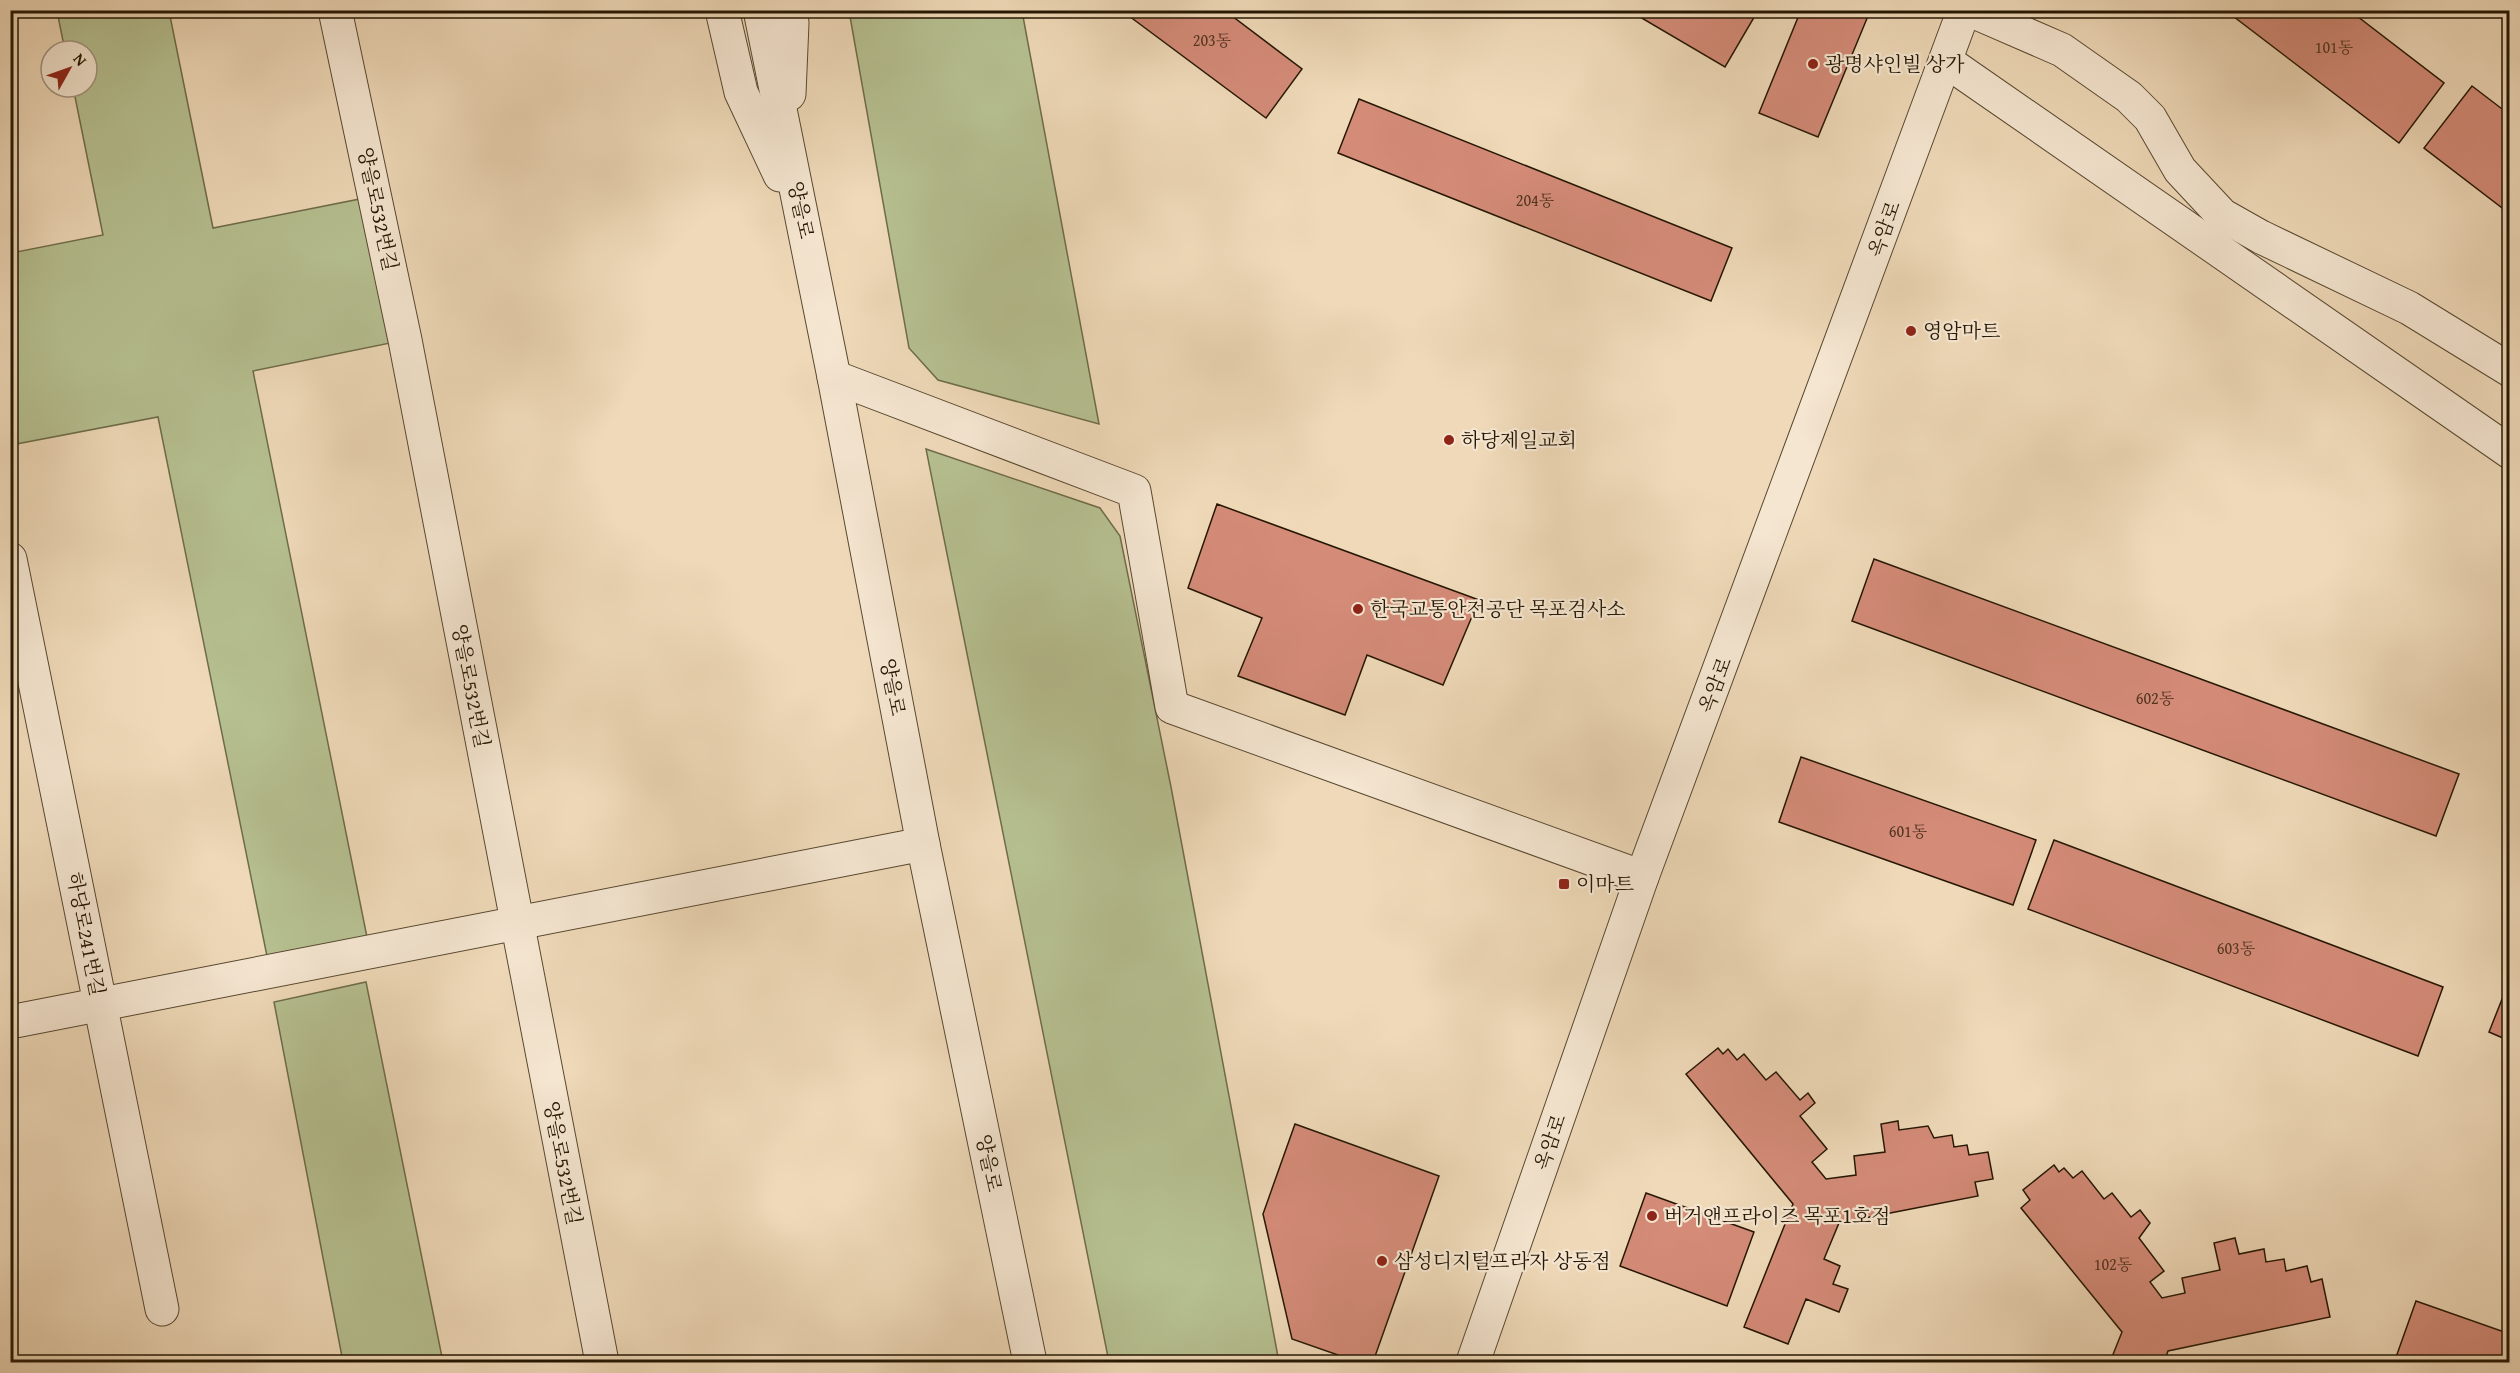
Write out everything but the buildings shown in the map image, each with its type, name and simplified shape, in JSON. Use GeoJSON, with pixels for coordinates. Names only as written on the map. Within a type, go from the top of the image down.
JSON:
{"type":"FeatureCollection","features":[{"type":"Feature","properties":{"kind":"street","name":"양을로532번길"},"geometry":{"type":"LineString","coordinates":[[335,10],[405,340],[602,1362]]}},
{"type":"Feature","properties":{"kind":"street"},"geometry":{"type":"LineString","coordinates":[[722,10],[741,92],[805,226]]}},
{"type":"Feature","properties":{"kind":"street","name":"양을로"},"geometry":{"type":"LineString","coordinates":[[760,10],[805,226],[923,844],[1030,1362]]}},
{"type":"Feature","properties":{"kind":"street"},"geometry":{"type":"LineString","coordinates":[[787,147],[792,23],[790,10]]}},
{"type":"Feature","properties":{"kind":"street","name":"옥암로"},"geometry":{"type":"LineString","coordinates":[[1473,1362],[1642,877],[1964,10]]}},
{"type":"Feature","properties":{"kind":"street"},"geometry":{"type":"LineString","coordinates":[[1970,10],[2062,50],[2128,97],[2150,118],[2180,170],[2222,215],[2261,237],[2409,308],[2510,370]]}},
{"type":"Feature","properties":{"kind":"street"},"geometry":{"type":"LineString","coordinates":[[1946,61],[2510,452]]}},
{"type":"Feature","properties":{"kind":"street"},"geometry":{"type":"LineString","coordinates":[[834,377],[1134,491],[1172,707],[1642,877]]}},
{"type":"Feature","properties":{"kind":"street","name":"하당로241번길"},"geometry":{"type":"LineString","coordinates":[[10,559],[162,1309]]}},
{"type":"Feature","properties":{"kind":"street"},"geometry":{"type":"LineString","coordinates":[[10,1022],[923,844]]}},
{"type":"Feature","properties":{"kind":"green space"},"geometry":{"type":"Polygon","coordinates":[[[57,11],[169,11],[213,228],[375,196],[405,340],[253,371],[370,952],[270,971],[158,417],[11,445],[11,253],[103,235],[75,99],[99,99],[99,39],[63,39],[57,11]]]}},
{"type":"Feature","properties":{"kind":"green space"},"geometry":{"type":"Polygon","coordinates":[[[849,11],[1022,11],[1099,424],[938,380],[909,348],[849,11]]]}},
{"type":"Feature","properties":{"kind":"green space"},"geometry":{"type":"Polygon","coordinates":[[[926,449],[1100,508],[1120,536],[1171,787],[1279,1362],[1109,1362],[926,449]]]}},
{"type":"Feature","properties":{"kind":"green space"},"geometry":{"type":"Polygon","coordinates":[[[366,982],[443,1362],[343,1362],[274,1002],[366,982]]]}},
{"type":"Feature","properties":{"kind":"place","name":"광명샤인빌 상가"},"geometry":{"type":"Point","coordinates":[1813,64]}},
{"type":"Feature","properties":{"kind":"place","name":"영암마트"},"geometry":{"type":"Point","coordinates":[1911,331]}},
{"type":"Feature","properties":{"kind":"place","name":"하당제일교회"},"geometry":{"type":"Point","coordinates":[1449,440]}},
{"type":"Feature","properties":{"kind":"place","name":"한국교통안전공단 목포검사소"},"geometry":{"type":"Point","coordinates":[1358,609]}},
{"type":"Feature","properties":{"kind":"place","name":"이마트"},"geometry":{"type":"Point","coordinates":[1564,884]}},
{"type":"Feature","properties":{"kind":"place","name":"버거앤프라이즈 목포1호점"},"geometry":{"type":"Point","coordinates":[1652,1216]}},
{"type":"Feature","properties":{"kind":"place","name":"삼성디지털프라자 상동점"},"geometry":{"type":"Point","coordinates":[1382,1261]}}]}
